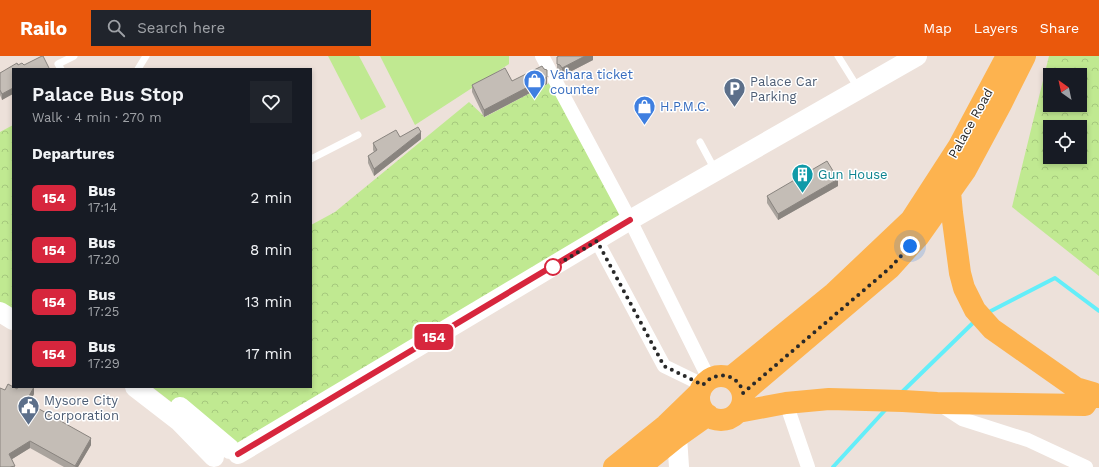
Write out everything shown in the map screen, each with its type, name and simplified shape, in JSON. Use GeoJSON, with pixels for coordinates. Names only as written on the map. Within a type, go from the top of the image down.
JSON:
{"type":"FeatureCollection","features":[{"type":"Feature","properties":{"kind":"main road","name":"Palace Road"},"geometry":{"type":"LineString","coordinates":[[941,190],[958,146],[1007,56]]}},
{"type":"Feature","properties":{"kind":"main road"},"geometry":{"type":"LineString","coordinates":[[704,385],[699,401],[702,409],[715,419],[724,420],[732,417],[738,394],[834,293],[883,248],[941,190],[965,171],[1025,56]]}},
{"type":"Feature","properties":{"kind":"main road"},"geometry":{"type":"LineString","coordinates":[[941,190],[952,213],[960,273],[964,288],[975,310],[992,329],[1090,400]]}},
{"type":"Feature","properties":{"kind":"main road"},"geometry":{"type":"LineString","coordinates":[[614,467],[666,426],[704,385],[716,376],[724,375],[738,394],[786,403],[829,399],[937,403],[1090,400]]}},
{"type":"Feature","properties":{"kind":"main road"},"geometry":{"type":"LineString","coordinates":[[640,467],[677,437],[708,415]]}},
{"type":"Feature","properties":{"kind":"street"},"geometry":{"type":"LineString","coordinates":[[542,56],[630,220],[704,385]]}},
{"type":"Feature","properties":{"kind":"street"},"geometry":{"type":"LineString","coordinates":[[231,461],[630,220],[917,56]]}},
{"type":"Feature","properties":{"kind":"street"},"geometry":{"type":"LineString","coordinates":[[597,241],[664,366],[704,385]]}},
{"type":"Feature","properties":{"kind":"street"},"geometry":{"type":"LineString","coordinates":[[0,302],[12,308]]}},
{"type":"Feature","properties":{"kind":"street"},"geometry":{"type":"LineString","coordinates":[[0,312],[12,319]]}},
{"type":"Feature","properties":{"kind":"street"},"geometry":{"type":"LineString","coordinates":[[136,388],[231,461]]}},
{"type":"Feature","properties":{"kind":"street"},"geometry":{"type":"LineString","coordinates":[[154,388],[186,411],[231,461]]}},
{"type":"Feature","properties":{"kind":"street"},"geometry":{"type":"LineString","coordinates":[[786,403],[808,467]]}},
{"type":"Feature","properties":{"kind":"street"},"geometry":{"type":"LineString","coordinates":[[937,403],[962,420],[1028,440],[1086,467]]}},
{"type":"Feature","properties":{"kind":"street"},"geometry":{"type":"LineString","coordinates":[[677,437],[679,467]]}},
{"type":"Feature","properties":{"kind":"lane"},"geometry":{"type":"LineString","coordinates":[[60,68],[58,64],[74,56]]}},
{"type":"Feature","properties":{"kind":"lane"},"geometry":{"type":"LineString","coordinates":[[139,68],[146,56]]}},
{"type":"Feature","properties":{"kind":"lane"},"geometry":{"type":"LineString","coordinates":[[838,56],[858,90]]}},
{"type":"Feature","properties":{"kind":"lane"},"geometry":{"type":"LineString","coordinates":[[312,158],[358,134]]}},
{"type":"Feature","properties":{"kind":"lane"},"geometry":{"type":"LineString","coordinates":[[700,142],[716,171]]}},
{"type":"Feature","properties":{"kind":"green space"},"geometry":{"type":"Polygon","coordinates":[[[328,56],[359,56],[386,107],[361,120],[328,56]]]}},
{"type":"Feature","properties":{"kind":"green space"},"geometry":{"type":"Polygon","coordinates":[[[380,56],[509,56],[509,64],[415,125],[380,56]]]}},
{"type":"Feature","properties":{"kind":"green space"},"geometry":{"type":"Polygon","coordinates":[[[1049,56],[1099,56],[1099,276],[1012,207],[1043,80],[1043,112],[1087,112],[1087,68],[1046,68],[1049,56]]]}},
{"type":"Feature","properties":{"kind":"green space"},"geometry":{"type":"Polygon","coordinates":[[[555,80],[623,213],[236,452],[153,388],[312,388],[312,224],[335,212],[469,102],[485,117],[555,80]]]}},
{"type":"Feature","properties":{"kind":"green space"},"geometry":{"type":"Polygon","coordinates":[[[12,126],[12,308],[0,302],[0,132],[12,126]]]}},
{"type":"Feature","properties":{"kind":"building"},"geometry":{"type":"Polygon","coordinates":[[[43,56],[49,68],[12,68],[12,89],[2,94],[0,90],[0,73],[17,63],[18,65],[22,63],[24,65],[43,56]]]}},
{"type":"Feature","properties":{"kind":"building"},"geometry":{"type":"Polygon","coordinates":[[[585,56],[562,68],[557,64],[557,57],[585,56]]]}},
{"type":"Feature","properties":{"kind":"building"},"geometry":{"type":"Polygon","coordinates":[[[542,66],[547,70],[547,77],[484,110],[472,85],[505,68],[512,81],[542,66]]]}},
{"type":"Feature","properties":{"kind":"building"},"geometry":{"type":"Polygon","coordinates":[[[418,127],[421,132],[374,169],[368,156],[377,150],[373,143],[396,130],[400,137],[418,127]]]}},
{"type":"Feature","properties":{"kind":"building","name":"Gun House"},"geometry":{"type":"Polygon","coordinates":[[[827,161],[838,179],[778,214],[767,196],[827,161]]]}},
{"type":"Feature","properties":{"kind":"building","name":"Mysore City Corporation"},"geometry":{"type":"Polygon","coordinates":[[[8,384],[12,386],[12,388],[17,389],[33,388],[29,396],[35,399],[32,405],[91,438],[75,466],[30,441],[9,454],[15,466],[0,467],[0,388],[5,390],[8,384]]]}},
{"type":"Feature","properties":{"kind":"waterway"},"geometry":{"type":"LineString","coordinates":[[987,313],[1055,278],[1099,311]]}},
{"type":"Feature","properties":{"kind":"waterway"},"geometry":{"type":"LineString","coordinates":[[901,393],[976,320]]}},
{"type":"Feature","properties":{"kind":"waterway"},"geometry":{"type":"LineString","coordinates":[[833,467],[887,408]]}},
{"type":"Feature","properties":{"kind":"bus line","name":"154"},"geometry":{"type":"LineString","coordinates":[[238,454],[584,249],[630,220]]}},
{"type":"Feature","properties":{"kind":"place","name":"Vahara ticket counter"},"geometry":{"type":"Point","coordinates":[534,100]}},
{"type":"Feature","properties":{"kind":"place","name":"Palace Car Parking"},"geometry":{"type":"Point","coordinates":[735,108]}},
{"type":"Feature","properties":{"kind":"place","name":"H.P.M.C."},"geometry":{"type":"Point","coordinates":[644,126]}},
{"type":"Feature","properties":{"kind":"place","name":"Gun House"},"geometry":{"type":"Point","coordinates":[803,194]}},
{"type":"Feature","properties":{"kind":"place","name":"Mysore City Corporation"},"geometry":{"type":"Point","coordinates":[29,426]}},
{"type":"Feature","properties":{"kind":"route"},"geometry":{"type":"LineString","coordinates":[[553,267],[597,241],[664,366],[703,385],[716,376],[724,375],[731,377],[739,384],[743,393],[890,268],[910,246]]}}]}
